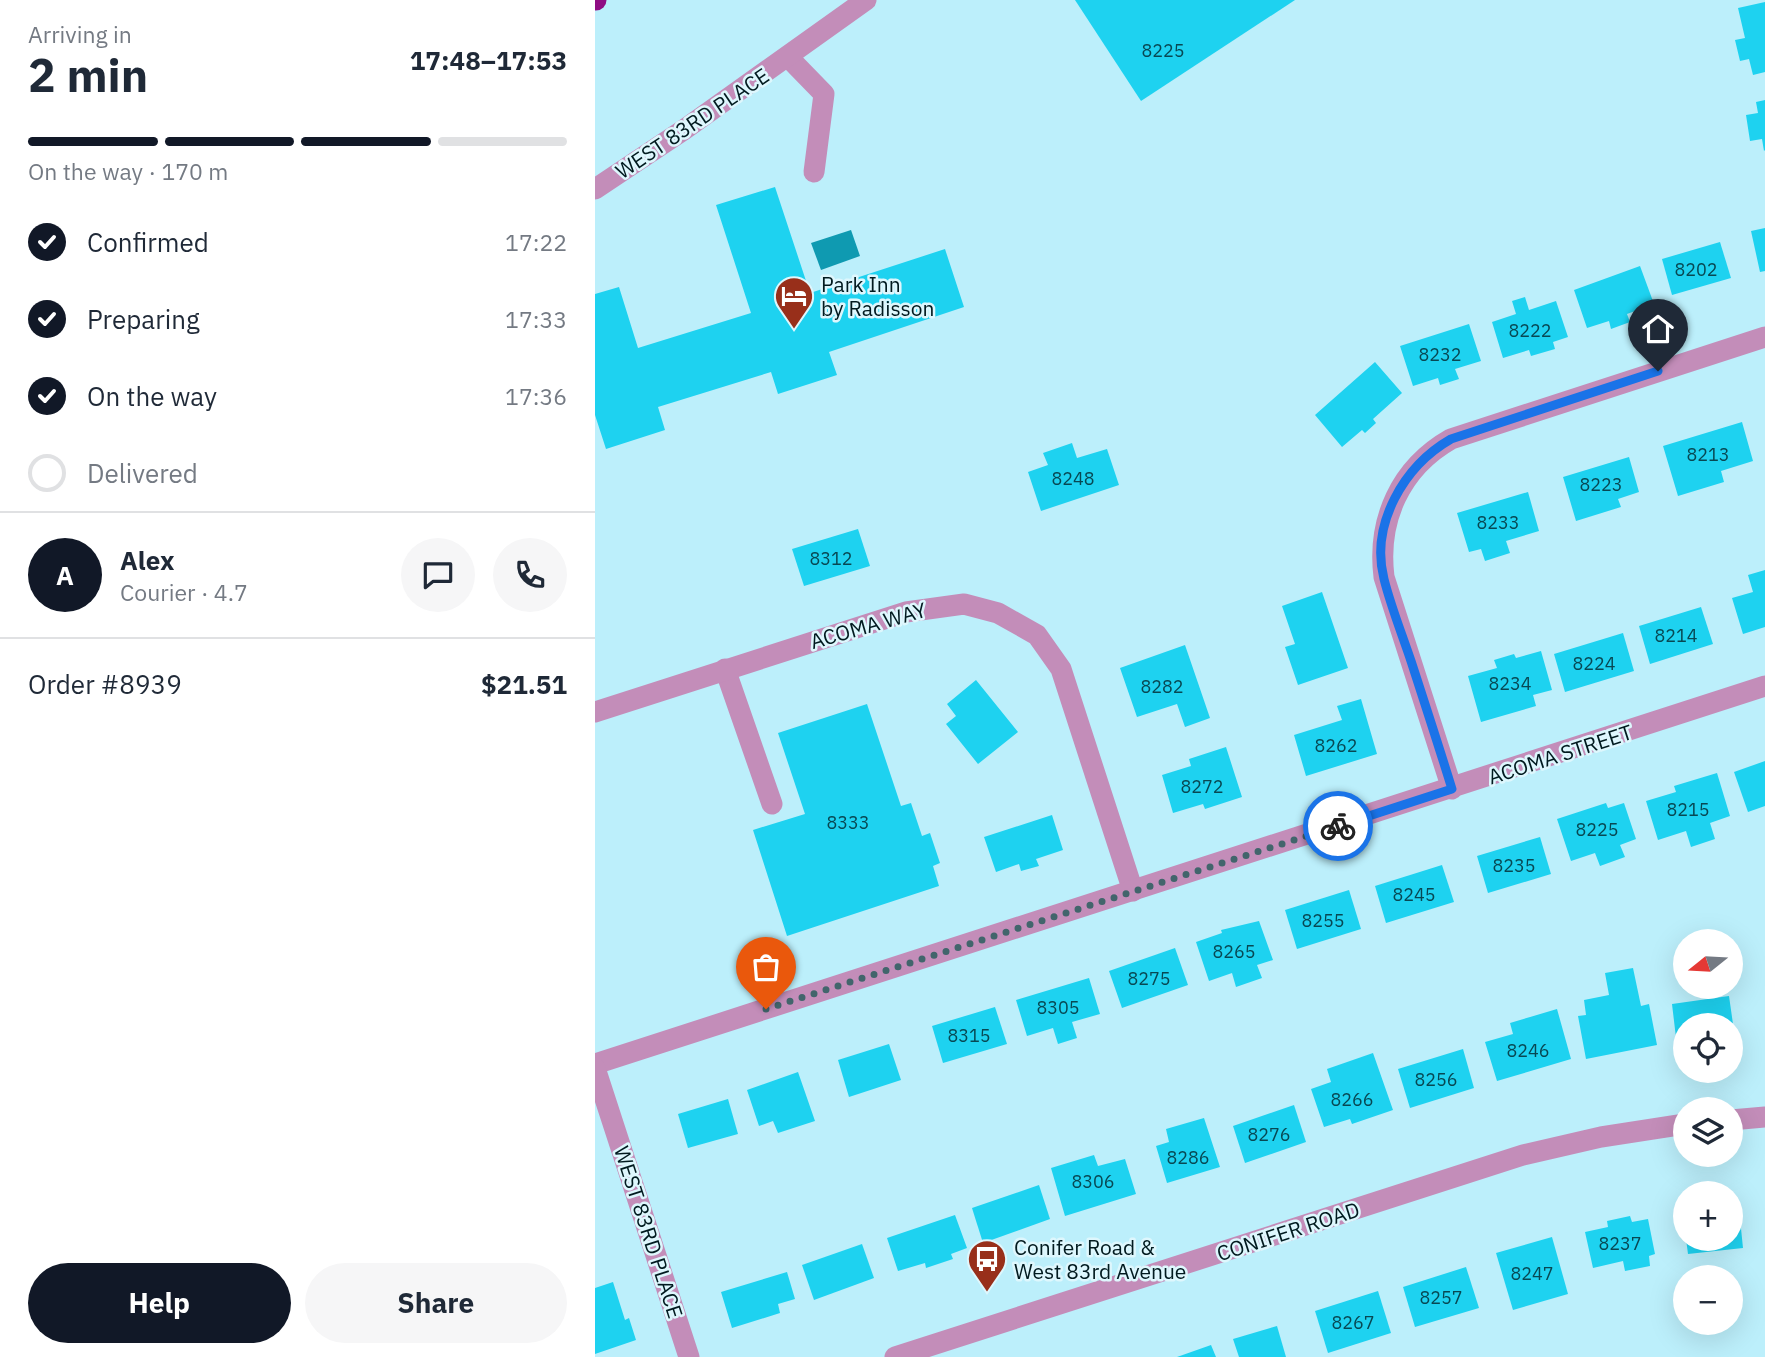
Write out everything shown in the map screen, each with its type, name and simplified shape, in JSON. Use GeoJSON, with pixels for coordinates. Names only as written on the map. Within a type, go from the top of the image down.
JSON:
{"type":"FeatureCollection","features":[{"type":"Feature","properties":{"kind":"street","name":"WEST 83RD PLACE"},"geometry":{"type":"LineString","coordinates":[[595,189],[788,57],[866,0]]}},
{"type":"Feature","properties":{"kind":"street"},"geometry":{"type":"LineString","coordinates":[[788,57],[824,94],[814,172]]}},
{"type":"Feature","properties":{"kind":"street"},"geometry":{"type":"LineString","coordinates":[[1452,789],[1384,578],[1383,531],[1394,500],[1407,476],[1432,449],[1451,439],[1765,337]]}},
{"type":"Feature","properties":{"kind":"street","name":"ACOMA WAY"},"geometry":{"type":"LineString","coordinates":[[595,712],[905,612],[964,604],[998,613],[1037,635],[1061,669],[1133,891]]}},
{"type":"Feature","properties":{"kind":"street"},"geometry":{"type":"LineString","coordinates":[[725,669],[772,804]]}},
{"type":"Feature","properties":{"kind":"street","name":"ACOMA STREET"},"geometry":{"type":"LineString","coordinates":[[595,1066],[1765,686]]}},
{"type":"Feature","properties":{"kind":"street","name":"WEST 83RD PLACE"},"geometry":{"type":"LineString","coordinates":[[595,1066],[689,1357]]}},
{"type":"Feature","properties":{"kind":"street"},"geometry":{"type":"LineString","coordinates":[[1743,1119],[1765,1117]]}},
{"type":"Feature","properties":{"kind":"street","name":"CONIFER ROAD"},"geometry":{"type":"LineString","coordinates":[[895,1357],[1523,1155],[1601,1137],[1673,1126]]}},
{"type":"Feature","properties":{"kind":"water"},"geometry":{"type":"Polygon","coordinates":[[[851,230],[860,256],[821,270],[811,243],[851,230]]]}},
{"type":"Feature","properties":{"kind":"building"},"geometry":{"type":"Polygon","coordinates":[[[1075,0],[1295,0],[1141,101],[1075,0]]]}},
{"type":"Feature","properties":{"kind":"building"},"geometry":{"type":"Polygon","coordinates":[[[1765,2],[1765,72],[1753,75],[1749,59],[1740,61],[1735,40],[1745,38],[1738,8],[1765,2]]]}},
{"type":"Feature","properties":{"kind":"building"},"geometry":{"type":"Polygon","coordinates":[[[1765,100],[1764,151],[1762,139],[1750,141],[1746,115],[1758,113],[1756,102],[1765,100]]]}},
{"type":"Feature","properties":{"kind":"building","name":"Park Inn by Radisson"},"geometry":{"type":"Polygon","coordinates":[[[775,187],[810,293],[945,249],[964,307],[829,352],[837,375],[778,394],[771,372],[658,407],[665,430],[606,449],[595,415],[595,294],[619,287],[638,348],[751,313],[716,205],[775,187]]]}},
{"type":"Feature","properties":{"kind":"building"},"geometry":{"type":"Polygon","coordinates":[[[1765,228],[1765,271],[1760,272],[1751,231],[1765,228]]]}},
{"type":"Feature","properties":{"kind":"building"},"geometry":{"type":"Polygon","coordinates":[[[1720,242],[1731,278],[1672,295],[1662,259],[1720,242]]]}},
{"type":"Feature","properties":{"kind":"building"},"geometry":{"type":"Polygon","coordinates":[[[1640,266],[1654,304],[1627,314],[1630,322],[1611,329],[1609,321],[1587,328],[1574,290],[1640,266]]]}},
{"type":"Feature","properties":{"kind":"building"},"geometry":{"type":"Polygon","coordinates":[[[1525,297],[1529,310],[1556,301],[1568,337],[1553,342],[1555,349],[1531,356],[1529,350],[1503,358],[1492,322],[1516,314],[1512,301],[1525,297]]]}},
{"type":"Feature","properties":{"kind":"building"},"geometry":{"type":"Polygon","coordinates":[[[1469,324],[1481,361],[1455,369],[1459,379],[1440,385],[1438,378],[1413,386],[1400,346],[1469,324]]]}},
{"type":"Feature","properties":{"kind":"building"},"geometry":{"type":"Polygon","coordinates":[[[1375,362],[1402,393],[1373,419],[1376,423],[1365,433],[1362,430],[1342,447],[1315,415],[1375,362]]]}},
{"type":"Feature","properties":{"kind":"building"},"geometry":{"type":"Polygon","coordinates":[[[1742,422],[1753,461],[1721,471],[1724,482],[1678,496],[1663,446],[1742,422]]]}},
{"type":"Feature","properties":{"kind":"building"},"geometry":{"type":"Polygon","coordinates":[[[1072,443],[1077,458],[1107,449],[1119,485],[1041,511],[1028,472],[1048,465],[1043,453],[1072,443]]]}},
{"type":"Feature","properties":{"kind":"building"},"geometry":{"type":"Polygon","coordinates":[[[1629,457],[1639,492],[1618,499],[1621,507],[1576,521],[1563,477],[1629,457]]]}},
{"type":"Feature","properties":{"kind":"building"},"geometry":{"type":"Polygon","coordinates":[[[1528,492],[1539,531],[1506,541],[1510,553],[1485,561],[1481,549],[1469,552],[1457,513],[1528,492]]]}},
{"type":"Feature","properties":{"kind":"building"},"geometry":{"type":"Polygon","coordinates":[[[858,529],[870,566],[804,586],[792,549],[858,529]]]}},
{"type":"Feature","properties":{"kind":"building"},"geometry":{"type":"Polygon","coordinates":[[[1765,570],[1765,627],[1743,634],[1732,598],[1753,592],[1748,575],[1765,570]]]}},
{"type":"Feature","properties":{"kind":"building"},"geometry":{"type":"Polygon","coordinates":[[[1322,592],[1348,668],[1298,685],[1285,647],[1295,644],[1282,606],[1322,592]]]}},
{"type":"Feature","properties":{"kind":"building"},"geometry":{"type":"Polygon","coordinates":[[[1701,607],[1713,644],[1650,664],[1639,626],[1701,607]]]}},
{"type":"Feature","properties":{"kind":"building"},"geometry":{"type":"Polygon","coordinates":[[[1623,633],[1634,671],[1565,692],[1554,654],[1623,633]]]}},
{"type":"Feature","properties":{"kind":"building"},"geometry":{"type":"Polygon","coordinates":[[[1185,645],[1210,718],[1185,727],[1177,704],[1137,717],[1120,668],[1185,645]]]}},
{"type":"Feature","properties":{"kind":"building"},"geometry":{"type":"Polygon","coordinates":[[[1541,651],[1552,690],[1533,695],[1536,706],[1481,722],[1468,676],[1497,668],[1494,660],[1514,654],[1516,658],[1541,651]]]}},
{"type":"Feature","properties":{"kind":"building"},"geometry":{"type":"Polygon","coordinates":[[[976,680],[1018,732],[978,764],[946,724],[956,716],[947,704],[976,680]]]}},
{"type":"Feature","properties":{"kind":"building"},"geometry":{"type":"Polygon","coordinates":[[[1361,699],[1377,754],[1306,776],[1294,735],[1342,720],[1337,706],[1361,699]]]}},
{"type":"Feature","properties":{"kind":"building"},"geometry":{"type":"Polygon","coordinates":[[[867,704],[901,806],[911,803],[922,836],[930,833],[940,863],[933,866],[939,886],[787,936],[753,830],[805,814],[778,733],[867,704]]]}},
{"type":"Feature","properties":{"kind":"building"},"geometry":{"type":"Polygon","coordinates":[[[1226,747],[1242,797],[1205,809],[1203,804],[1173,813],[1162,775],[1191,766],[1189,759],[1226,747]]]}},
{"type":"Feature","properties":{"kind":"building"},"geometry":{"type":"Polygon","coordinates":[[[1765,761],[1765,806],[1748,812],[1734,772],[1765,761]]]}},
{"type":"Feature","properties":{"kind":"building"},"geometry":{"type":"Polygon","coordinates":[[[1717,773],[1730,816],[1710,823],[1715,839],[1691,847],[1686,831],[1658,840],[1646,801],[1676,792],[1674,786],[1717,773]]]}},
{"type":"Feature","properties":{"kind":"building"},"geometry":{"type":"Polygon","coordinates":[[[1606,803],[1608,808],[1624,803],[1636,839],[1620,845],[1625,857],[1600,866],[1595,853],[1571,861],[1557,819],[1606,803]]]}},
{"type":"Feature","properties":{"kind":"building"},"geometry":{"type":"Polygon","coordinates":[[[1052,815],[1063,850],[1036,859],[1039,866],[1021,871],[1019,864],[996,872],[984,837],[1052,815]]]}},
{"type":"Feature","properties":{"kind":"building"},"geometry":{"type":"Polygon","coordinates":[[[1540,837],[1551,874],[1488,893],[1477,856],[1540,837]]]}},
{"type":"Feature","properties":{"kind":"building"},"geometry":{"type":"Polygon","coordinates":[[[1442,865],[1454,902],[1386,923],[1375,886],[1442,865]]]}},
{"type":"Feature","properties":{"kind":"building"},"geometry":{"type":"Polygon","coordinates":[[[1349,890],[1361,929],[1297,949],[1285,910],[1349,890]]]}},
{"type":"Feature","properties":{"kind":"building"},"geometry":{"type":"Polygon","coordinates":[[[1259,921],[1273,960],[1257,965],[1262,978],[1236,987],[1232,973],[1209,981],[1196,942],[1222,933],[1221,930],[1259,921]]]}},
{"type":"Feature","properties":{"kind":"building"},"geometry":{"type":"Polygon","coordinates":[[[1175,948],[1188,985],[1122,1008],[1109,971],[1175,948]]]}},
{"type":"Feature","properties":{"kind":"building"},"geometry":{"type":"Polygon","coordinates":[[[1633,968],[1641,1006],[1649,1004],[1657,1045],[1586,1059],[1578,1016],[1586,1015],[1584,1000],[1609,995],[1605,973],[1633,968]]]}},
{"type":"Feature","properties":{"kind":"building"},"geometry":{"type":"Polygon","coordinates":[[[1089,978],[1100,1014],[1072,1022],[1077,1038],[1058,1044],[1053,1028],[1027,1036],[1016,1000],[1089,978]]]}},
{"type":"Feature","properties":{"kind":"building"},"geometry":{"type":"Polygon","coordinates":[[[1729,999],[1731,1013],[1673,1013],[1672,1004],[1729,999]]]}},
{"type":"Feature","properties":{"kind":"building"},"geometry":{"type":"Polygon","coordinates":[[[995,1007],[1007,1044],[943,1063],[932,1026],[995,1007]]]}},
{"type":"Feature","properties":{"kind":"building"},"geometry":{"type":"Polygon","coordinates":[[[1557,1009],[1571,1059],[1497,1081],[1485,1042],[1513,1034],[1510,1023],[1557,1009]]]}},
{"type":"Feature","properties":{"kind":"building"},"geometry":{"type":"Polygon","coordinates":[[[889,1044],[901,1080],[849,1097],[838,1060],[889,1044]]]}},
{"type":"Feature","properties":{"kind":"building"},"geometry":{"type":"Polygon","coordinates":[[[1463,1049],[1474,1088],[1410,1108],[1398,1069],[1463,1049]]]}},
{"type":"Feature","properties":{"kind":"building"},"geometry":{"type":"Polygon","coordinates":[[[1373,1053],[1393,1110],[1352,1124],[1350,1119],[1324,1127],[1311,1089],[1331,1082],[1327,1069],[1373,1053]]]}},
{"type":"Feature","properties":{"kind":"building"},"geometry":{"type":"Polygon","coordinates":[[[798,1072],[815,1121],[778,1133],[773,1121],[759,1126],[747,1090],[798,1072]]]}},
{"type":"Feature","properties":{"kind":"building"},"geometry":{"type":"Polygon","coordinates":[[[728,1099],[738,1134],[688,1148],[678,1114],[728,1099]]]}},
{"type":"Feature","properties":{"kind":"building"},"geometry":{"type":"Polygon","coordinates":[[[1294,1105],[1306,1142],[1245,1163],[1233,1126],[1294,1105]]]}},
{"type":"Feature","properties":{"kind":"building"},"geometry":{"type":"Polygon","coordinates":[[[1204,1118],[1220,1167],[1167,1183],[1156,1146],[1169,1142],[1166,1129],[1204,1118]]]}},
{"type":"Feature","properties":{"kind":"building"},"geometry":{"type":"Polygon","coordinates":[[[1094,1155],[1098,1166],[1125,1159],[1136,1194],[1065,1216],[1051,1168],[1094,1155]]]}},
{"type":"Feature","properties":{"kind":"building"},"geometry":{"type":"Polygon","coordinates":[[[1039,1185],[1050,1219],[983,1243],[972,1208],[1039,1185]]]}},
{"type":"Feature","properties":{"kind":"building"},"geometry":{"type":"Polygon","coordinates":[[[955,1215],[967,1248],[951,1254],[953,1259],[926,1268],[925,1263],[898,1271],[887,1238],[955,1215]]]}},
{"type":"Feature","properties":{"kind":"building"},"geometry":{"type":"Polygon","coordinates":[[[1630,1216],[1632,1222],[1648,1219],[1655,1254],[1649,1256],[1650,1266],[1625,1271],[1623,1261],[1593,1268],[1585,1232],[1608,1227],[1607,1221],[1630,1216]]]}},
{"type":"Feature","properties":{"kind":"building"},"geometry":{"type":"Polygon","coordinates":[[[1552,1237],[1568,1294],[1513,1310],[1496,1253],[1552,1237]]]}},
{"type":"Feature","properties":{"kind":"building"},"geometry":{"type":"Polygon","coordinates":[[[862,1244],[874,1278],[814,1300],[802,1265],[862,1244]]]}},
{"type":"Feature","properties":{"kind":"building"},"geometry":{"type":"Polygon","coordinates":[[[1688,1251],[1716,1251],[1688,1254],[1688,1251]]]}},
{"type":"Feature","properties":{"kind":"building"},"geometry":{"type":"Polygon","coordinates":[[[1466,1267],[1479,1308],[1415,1327],[1403,1287],[1466,1267]]]}},
{"type":"Feature","properties":{"kind":"building"},"geometry":{"type":"Polygon","coordinates":[[[787,1272],[795,1299],[778,1304],[780,1313],[732,1328],[721,1292],[787,1272]]]}},
{"type":"Feature","properties":{"kind":"building"},"geometry":{"type":"Polygon","coordinates":[[[613,1282],[625,1320],[629,1318],[636,1340],[595,1354],[595,1288],[613,1282]]]}},
{"type":"Feature","properties":{"kind":"building"},"geometry":{"type":"Polygon","coordinates":[[[1378,1291],[1391,1333],[1328,1353],[1315,1311],[1378,1291]]]}},
{"type":"Feature","properties":{"kind":"building"},"geometry":{"type":"Polygon","coordinates":[[[1277,1326],[1286,1357],[1239,1357],[1233,1339],[1277,1326]]]}},
{"type":"Feature","properties":{"kind":"building"},"geometry":{"type":"Polygon","coordinates":[[[1211,1345],[1216,1357],[1177,1357],[1211,1345]]]}},
{"type":"Feature","properties":{"kind":"way so far"},"geometry":{"type":"LineString","coordinates":[[766,1009],[1338,826]]}},
{"type":"Feature","properties":{"kind":"place","name":"Park Inn by Radisson"},"geometry":{"type":"Point","coordinates":[794,330]}},
{"type":"Feature","properties":{"kind":"place","name":"Conifer Road & West 83rd Avenue"},"geometry":{"type":"Point","coordinates":[987,1293]}},
{"type":"Feature","properties":{"kind":"route"},"geometry":{"type":"LineString","coordinates":[[1338,826],[1452,789],[1384,578],[1381,552],[1383,531],[1390,509],[1407,476],[1432,449],[1451,439],[1658,371]]}}]}
